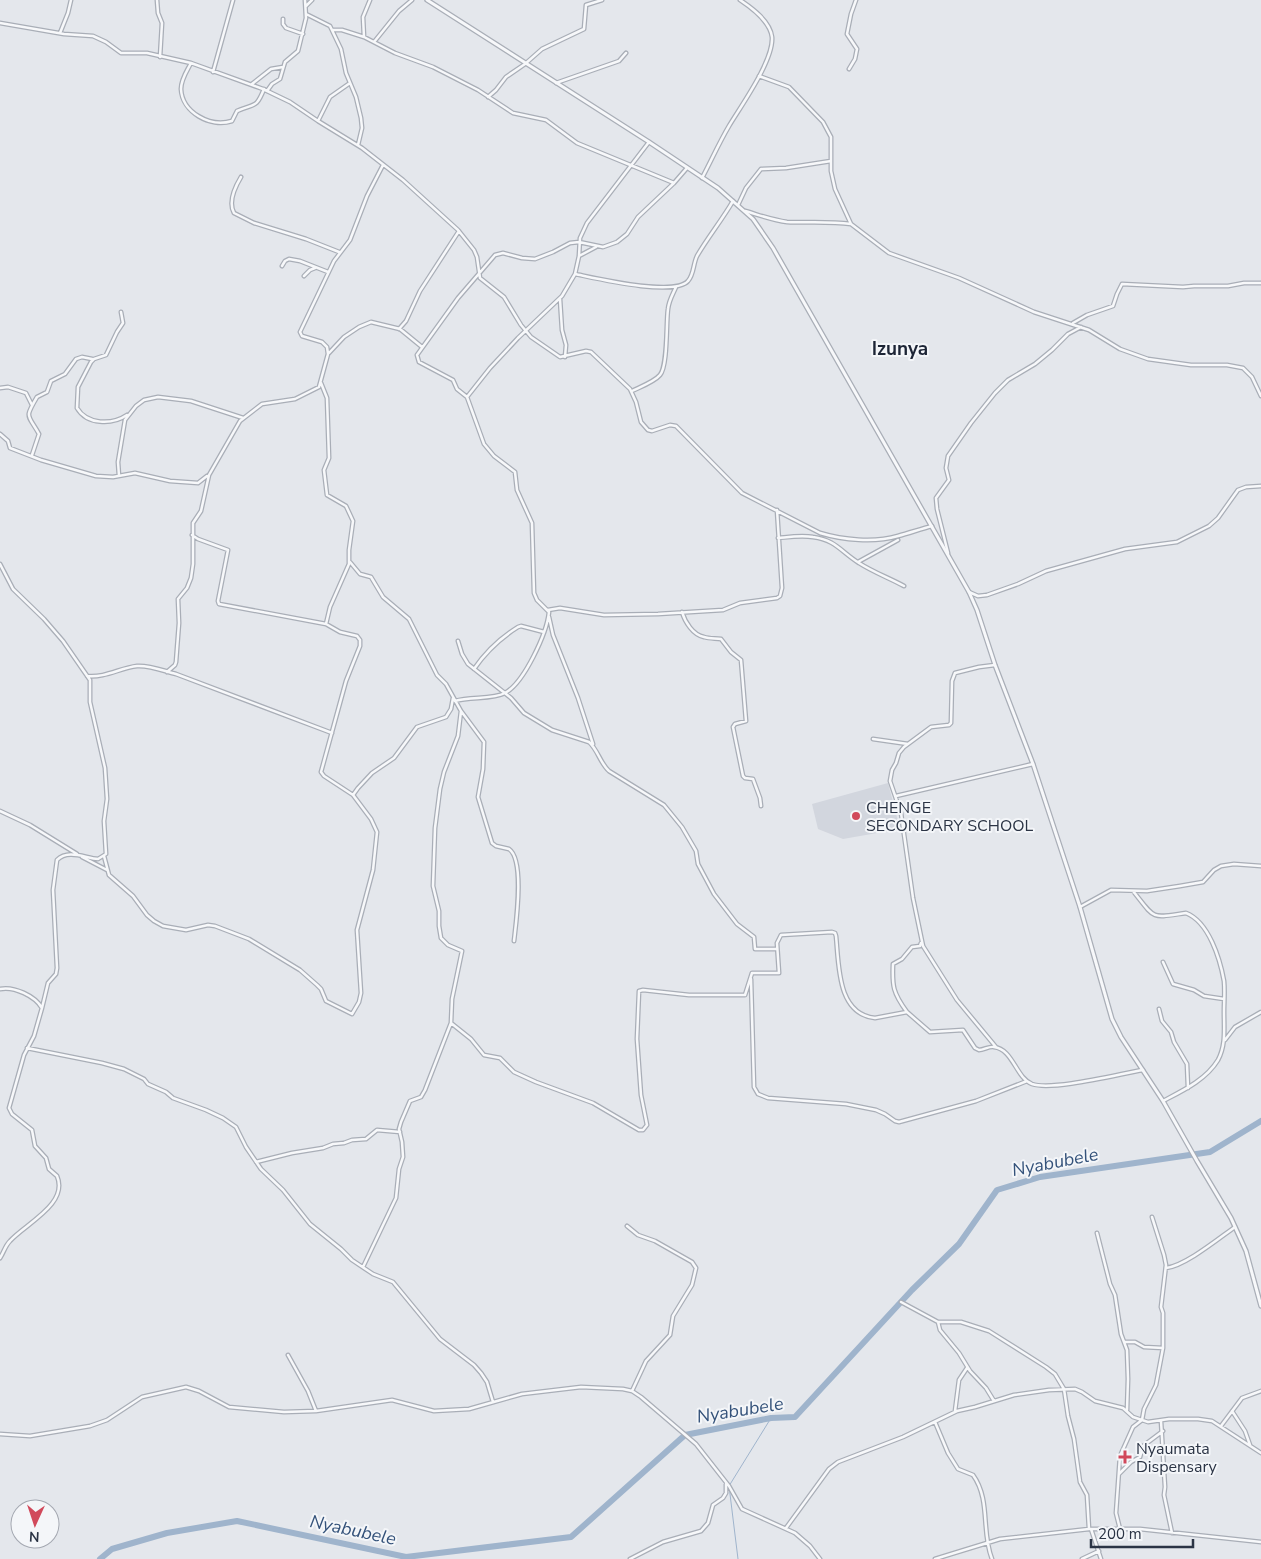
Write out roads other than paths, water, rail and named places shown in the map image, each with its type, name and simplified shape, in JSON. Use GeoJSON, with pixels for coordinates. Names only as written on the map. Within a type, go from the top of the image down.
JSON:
{"type":"FeatureCollection","features":[{"type":"Feature","properties":{"kind":"street"},"geometry":{"type":"LineString","coordinates":[[60,33],[68,13],[70,0]]}},
{"type":"Feature","properties":{"kind":"street"},"geometry":{"type":"LineString","coordinates":[[157,0],[158,13],[162,24],[160,57]]}},
{"type":"Feature","properties":{"kind":"street"},"geometry":{"type":"LineString","coordinates":[[213,72],[233,0]]}},
{"type":"Feature","properties":{"kind":"street"},"geometry":{"type":"LineString","coordinates":[[190,63],[182,81],[182,95],[185,103],[192,112],[207,120],[220,123],[232,121],[237,111],[256,105],[265,90],[280,79],[285,62],[298,51],[306,14],[305,0]]}},
{"type":"Feature","properties":{"kind":"street"},"geometry":{"type":"LineString","coordinates":[[306,6],[312,0]]}},
{"type":"Feature","properties":{"kind":"street"},"geometry":{"type":"LineString","coordinates":[[364,37],[363,17],[370,0]]}},
{"type":"Feature","properties":{"kind":"street"},"geometry":{"type":"LineString","coordinates":[[374,42],[399,11],[412,0]]}},
{"type":"Feature","properties":{"kind":"street"},"geometry":{"type":"LineString","coordinates":[[427,0],[702,178],[745,211],[753,219],[773,248],[969,592],[1033,764],[1080,907],[1112,1019],[1121,1037],[1163,1101],[1231,1218],[1246,1251],[1259,1292],[1261,1306]]}},
{"type":"Feature","properties":{"kind":"street"},"geometry":{"type":"LineString","coordinates":[[488,96],[496,90],[506,76],[525,64],[542,49],[584,29],[584,9],[586,4],[584,0]]}},
{"type":"Feature","properties":{"kind":"street"},"geometry":{"type":"LineString","coordinates":[[586,4],[602,0]]}},
{"type":"Feature","properties":{"kind":"street"},"geometry":{"type":"LineString","coordinates":[[702,178],[728,127],[759,76],[769,54],[772,34],[759,14],[740,0]]}},
{"type":"Feature","properties":{"kind":"street"},"geometry":{"type":"LineString","coordinates":[[849,69],[855,59],[857,49],[848,34],[851,14],[856,0]]}},
{"type":"Feature","properties":{"kind":"street"},"geometry":{"type":"LineString","coordinates":[[306,14],[330,26],[341,49],[361,118],[362,128],[358,145]]}},
{"type":"Feature","properties":{"kind":"street"},"geometry":{"type":"LineString","coordinates":[[283,19],[283,24],[286,28],[303,34]]}},
{"type":"Feature","properties":{"kind":"street"},"geometry":{"type":"LineString","coordinates":[[0,23],[60,33],[93,36],[106,42],[121,53],[147,53],[190,63],[265,90],[290,102],[358,145],[403,180],[459,231],[474,250],[477,257],[479,275],[482,280],[504,297],[525,330],[536,341],[556,356],[565,357],[586,351],[591,352],[632,391],[641,422],[648,430],[652,431],[667,425],[676,426],[706,455],[735,488],[746,496],[820,533],[846,539],[877,539],[897,536],[932,526]]}},
{"type":"Feature","properties":{"kind":"street"},"geometry":{"type":"LineString","coordinates":[[333,30],[342,30],[364,37],[402,57],[433,67],[488,96],[513,113],[543,119],[577,143],[674,184]]}},
{"type":"Feature","properties":{"kind":"street"},"geometry":{"type":"LineString","coordinates":[[555,83],[619,60],[626,53]]}},
{"type":"Feature","properties":{"kind":"street"},"geometry":{"type":"LineString","coordinates":[[251,85],[271,70],[283,67]]}},
{"type":"Feature","properties":{"kind":"street"},"geometry":{"type":"LineString","coordinates":[[759,76],[789,87],[823,122],[831,137],[834,189],[851,224],[889,252],[952,274],[1034,312],[1081,326],[1120,349],[1148,359],[1191,365],[1227,365],[1243,368],[1252,378],[1261,396]]}},
{"type":"Feature","properties":{"kind":"street"},"geometry":{"type":"LineString","coordinates":[[318,121],[330,97],[350,84]]}},
{"type":"Feature","properties":{"kind":"street"},"geometry":{"type":"LineString","coordinates":[[467,397],[490,368],[525,330],[560,299],[574,274],[579,256],[579,242],[588,223],[649,142]]}},
{"type":"Feature","properties":{"kind":"street"},"geometry":{"type":"LineString","coordinates":[[738,205],[746,188],[761,170],[831,161]]}},
{"type":"Feature","properties":{"kind":"street"},"geometry":{"type":"LineString","coordinates":[[167,672],[176,662],[179,623],[178,599],[192,578],[193,523],[201,511],[209,475],[243,418],[262,404],[295,399],[315,390],[321,383],[328,354],[327,347],[324,344],[304,338],[300,333],[328,272],[350,240],[367,196],[383,165]]}},
{"type":"Feature","properties":{"kind":"street"},"geometry":{"type":"LineString","coordinates":[[687,168],[674,184],[638,216],[621,240],[605,247],[579,242],[570,243],[535,259],[503,253],[495,255],[464,291],[417,355],[419,362],[453,380],[457,389],[467,397],[484,444],[494,456],[516,474],[517,490],[532,523],[534,593],[537,600],[548,610],[552,635],[578,698],[593,746],[604,766],[633,787],[664,804],[675,817],[696,852],[698,864],[711,890],[737,924],[754,937],[755,949],[776,949]]}},
{"type":"Feature","properties":{"kind":"street"},"geometry":{"type":"LineString","coordinates":[[241,177],[234,192],[232,206],[234,213],[254,223],[306,239],[340,253]]}},
{"type":"Feature","properties":{"kind":"street"},"geometry":{"type":"LineString","coordinates":[[574,274],[634,285],[676,287],[684,284],[690,279],[696,258],[733,201]]}},
{"type":"Feature","properties":{"kind":"street"},"geometry":{"type":"LineString","coordinates":[[745,211],[769,219],[789,222],[829,221],[851,224]]}},
{"type":"Feature","properties":{"kind":"street"},"geometry":{"type":"LineString","coordinates":[[399,329],[406,321],[420,291],[459,231]]}},
{"type":"Feature","properties":{"kind":"street"},"geometry":{"type":"LineString","coordinates":[[579,256],[597,246]]}},
{"type":"Feature","properties":{"kind":"street"},"geometry":{"type":"LineString","coordinates":[[282,266],[289,259],[300,261],[328,272]]}},
{"type":"Feature","properties":{"kind":"street"},"geometry":{"type":"LineString","coordinates":[[304,276],[310,270],[316,268]]}},
{"type":"Feature","properties":{"kind":"street"},"geometry":{"type":"LineString","coordinates":[[1071,324],[1088,315],[1113,306],[1116,294],[1122,284],[1183,288],[1194,286],[1228,286],[1244,283],[1261,284]]}},
{"type":"Feature","properties":{"kind":"street"},"geometry":{"type":"LineString","coordinates":[[632,391],[656,379],[662,372],[668,337],[668,309],[671,296],[676,287]]}},
{"type":"Feature","properties":{"kind":"street"},"geometry":{"type":"LineString","coordinates":[[560,299],[562,330],[566,345],[565,357]]}},
{"type":"Feature","properties":{"kind":"street"},"geometry":{"type":"LineString","coordinates":[[32,456],[39,436],[29,419],[32,405],[37,396],[47,392],[51,381],[65,374],[76,359],[94,359],[106,355],[116,332],[123,323],[120,312]]}},
{"type":"Feature","properties":{"kind":"street"},"geometry":{"type":"LineString","coordinates":[[328,354],[344,338],[371,322],[399,329],[422,347]]}},
{"type":"Feature","properties":{"kind":"street"},"geometry":{"type":"LineString","coordinates":[[949,557],[936,498],[949,480],[946,468],[948,456],[971,423],[1003,384],[1036,364],[1068,334],[1081,326]]}},
{"type":"Feature","properties":{"kind":"street"},"geometry":{"type":"LineString","coordinates":[[94,359],[78,387],[76,397],[78,409],[88,418],[117,421],[128,414],[140,402],[158,397],[191,402],[243,418]]}},
{"type":"Feature","properties":{"kind":"street"},"geometry":{"type":"LineString","coordinates":[[321,383],[327,398],[329,458],[324,470],[327,495],[346,506],[353,518],[349,550],[350,562],[330,607],[326,624]]}},
{"type":"Feature","properties":{"kind":"street"},"geometry":{"type":"LineString","coordinates":[[1,386],[26,394],[32,405]]}},
{"type":"Feature","properties":{"kind":"street"},"geometry":{"type":"LineString","coordinates":[[119,476],[118,462],[125,420],[128,414]]}},
{"type":"Feature","properties":{"kind":"street"},"geometry":{"type":"LineString","coordinates":[[0,434],[8,441],[10,448],[41,460],[96,476],[119,476],[135,473],[170,481],[198,483],[209,475]]}},
{"type":"Feature","properties":{"kind":"street"},"geometry":{"type":"LineString","coordinates":[[969,592],[978,596],[987,596],[1046,572],[1125,549],[1177,542],[1209,526],[1218,518],[1238,490],[1246,487],[1261,486]]}},
{"type":"Feature","properties":{"kind":"street"},"geometry":{"type":"LineString","coordinates":[[548,610],[560,608],[604,615],[723,610],[740,603],[780,596],[782,588],[777,510]]}},
{"type":"Feature","properties":{"kind":"street"},"geometry":{"type":"LineString","coordinates":[[0,564],[13,589],[57,634],[90,680],[90,702],[105,768],[107,802],[104,821],[106,851],[104,856],[109,875],[133,896],[147,915],[154,921],[163,926],[186,930],[208,925],[215,926],[249,939],[300,970],[317,984],[326,1001],[352,1014],[359,1002],[361,993],[358,930],[371,881],[377,832],[371,819],[353,795],[321,773],[346,682],[361,642],[357,636],[340,632],[326,624],[260,610],[219,604],[218,600],[228,550],[192,535]]}},
{"type":"Feature","properties":{"kind":"street"},"geometry":{"type":"LineString","coordinates":[[778,538],[806,536],[835,544],[858,562],[904,586]]}},
{"type":"Feature","properties":{"kind":"street"},"geometry":{"type":"LineString","coordinates":[[858,562],[898,540]]}},
{"type":"Feature","properties":{"kind":"street"},"geometry":{"type":"LineString","coordinates":[[350,562],[360,574],[371,577],[383,597],[409,619],[437,675],[446,684],[461,712],[484,742],[483,769],[478,797],[489,839],[494,845],[512,850],[515,856],[518,886],[514,941]]}},
{"type":"Feature","properties":{"kind":"street"},"geometry":{"type":"LineString","coordinates":[[682,612],[685,621],[697,634],[702,637],[721,639],[741,660],[746,722],[735,724],[734,728],[743,776],[746,779],[752,778],[761,806]]}},
{"type":"Feature","properties":{"kind":"street"},"geometry":{"type":"LineString","coordinates":[[455,701],[504,693],[516,684],[536,652],[549,615]]}},
{"type":"Feature","properties":{"kind":"street"},"geometry":{"type":"LineString","coordinates":[[474,668],[497,644],[518,627],[521,626],[544,632]]}},
{"type":"Feature","properties":{"kind":"street"},"geometry":{"type":"LineString","coordinates":[[458,641],[463,657],[516,702],[524,713],[552,730],[583,739],[593,746]]}},
{"type":"Feature","properties":{"kind":"street"},"geometry":{"type":"LineString","coordinates":[[995,665],[979,667],[955,674],[952,681],[951,723],[931,727],[899,753],[890,774],[890,781],[901,813],[921,941],[928,956],[957,1000],[1027,1081]]}},
{"type":"Feature","properties":{"kind":"street"},"geometry":{"type":"LineString","coordinates":[[87,676],[97,676],[140,666],[167,672],[332,733]]}},
{"type":"Feature","properties":{"kind":"street"},"geometry":{"type":"LineString","coordinates":[[353,795],[372,773],[394,758],[409,735],[417,727],[446,717],[451,709],[453,698]]}},
{"type":"Feature","properties":{"kind":"street"},"geometry":{"type":"LineString","coordinates":[[362,1267],[396,1198],[399,1169],[403,1157],[400,1132],[401,1122],[410,1101],[421,1097],[425,1090],[451,1023],[452,999],[462,952],[444,942],[440,934],[439,910],[433,890],[435,828],[442,780],[458,736],[461,712]]}},
{"type":"Feature","properties":{"kind":"street"},"geometry":{"type":"LineString","coordinates":[[872,739],[909,744]]}},
{"type":"Feature","properties":{"kind":"street"},"geometry":{"type":"LineString","coordinates":[[896,796],[973,780],[1033,764]]}},
{"type":"Feature","properties":{"kind":"street"},"geometry":{"type":"LineString","coordinates":[[0,811],[30,824],[77,855],[107,870]]}},
{"type":"Feature","properties":{"kind":"street"},"geometry":{"type":"LineString","coordinates":[[0,1258],[9,1241],[47,1209],[59,1190],[58,1177],[49,1169],[46,1158],[35,1146],[32,1130],[10,1112],[10,1105],[27,1048],[34,1036],[48,983],[56,974],[58,968],[54,905],[56,864],[60,857],[77,855],[98,859],[104,856]]}},
{"type":"Feature","properties":{"kind":"street"},"geometry":{"type":"LineString","coordinates":[[1080,907],[1111,890],[1148,891],[1203,882],[1214,870],[1222,866],[1234,864],[1261,866]]}},
{"type":"Feature","properties":{"kind":"street"},"geometry":{"type":"LineString","coordinates":[[1133,891],[1153,914],[1164,917],[1186,913],[1198,921],[1213,943],[1224,981],[1225,1042]]}},
{"type":"Feature","properties":{"kind":"street"},"geometry":{"type":"LineString","coordinates":[[751,975],[755,973],[778,973],[780,970],[776,949],[781,935],[835,933],[841,984],[847,1000],[856,1010],[871,1018],[907,1012]]}},
{"type":"Feature","properties":{"kind":"street"},"geometry":{"type":"LineString","coordinates":[[921,941],[920,946],[912,947],[902,959],[893,964],[892,977],[896,996],[907,1012],[930,1032],[963,1030],[975,1048],[979,1050],[996,1047]]}},
{"type":"Feature","properties":{"kind":"street"},"geometry":{"type":"LineString","coordinates":[[1163,962],[1165,971],[1173,984],[1194,990],[1204,996],[1224,999]]}},
{"type":"Feature","properties":{"kind":"street"},"geometry":{"type":"LineString","coordinates":[[451,1023],[470,1039],[484,1055],[500,1058],[514,1072],[593,1103],[641,1130],[647,1126],[641,1095],[637,1039],[639,991],[689,995],[743,995],[747,994],[751,975]]}},
{"type":"Feature","properties":{"kind":"street"},"geometry":{"type":"LineString","coordinates":[[751,975],[754,1087],[758,1094],[768,1098],[846,1104],[876,1110],[899,1122],[976,1101],[1027,1081],[1042,1085],[1060,1084],[1143,1070]]}},
{"type":"Feature","properties":{"kind":"street"},"geometry":{"type":"LineString","coordinates":[[0,989],[10,988],[16,990],[38,1002],[42,1008]]}},
{"type":"Feature","properties":{"kind":"street"},"geometry":{"type":"LineString","coordinates":[[1160,1009],[1162,1021],[1171,1032],[1174,1042],[1187,1064],[1186,1078],[1188,1088]]}},
{"type":"Feature","properties":{"kind":"street"},"geometry":{"type":"LineString","coordinates":[[1163,1101],[1188,1088],[1212,1068],[1235,1027],[1261,1012]]}},
{"type":"Feature","properties":{"kind":"street"},"geometry":{"type":"LineString","coordinates":[[27,1048],[110,1064],[138,1075],[173,1098],[206,1110],[236,1127],[246,1148],[256,1162],[283,1190],[310,1224],[352,1260],[373,1274],[392,1282],[440,1340],[474,1365],[484,1377],[493,1402]]}},
{"type":"Feature","properties":{"kind":"street"},"geometry":{"type":"LineString","coordinates":[[256,1162],[292,1152],[366,1139],[377,1130],[400,1132]]}},
{"type":"Feature","properties":{"kind":"street"},"geometry":{"type":"LineString","coordinates":[[1120,1529],[1116,1513],[1122,1451],[1133,1427],[1142,1420],[1144,1409],[1156,1385],[1163,1348],[1162,1313],[1160,1307],[1166,1268],[1164,1255],[1152,1217]]}},
{"type":"Feature","properties":{"kind":"street"},"geometry":{"type":"LineString","coordinates":[[627,1226],[638,1235],[654,1241],[692,1262],[696,1268],[692,1285],[673,1316],[670,1335],[646,1361],[632,1391]]}},
{"type":"Feature","properties":{"kind":"street"},"geometry":{"type":"LineString","coordinates":[[1166,1268],[1188,1260],[1235,1227]]}},
{"type":"Feature","properties":{"kind":"street"},"geometry":{"type":"LineString","coordinates":[[1097,1233],[1115,1295],[1121,1322],[1121,1334],[1125,1342],[1128,1374],[1127,1410]]}},
{"type":"Feature","properties":{"kind":"street"},"geometry":{"type":"LineString","coordinates":[[901,1302],[938,1322],[961,1322],[989,1331],[1052,1371],[1064,1389],[1080,1482],[1087,1495],[1090,1529],[1101,1559]]}},
{"type":"Feature","properties":{"kind":"street"},"geometry":{"type":"LineString","coordinates":[[938,1322],[939,1329],[968,1368],[986,1388],[994,1401]]}},
{"type":"Feature","properties":{"kind":"street"},"geometry":{"type":"LineString","coordinates":[[1125,1342],[1135,1342],[1144,1346],[1163,1348]]}},
{"type":"Feature","properties":{"kind":"street"},"geometry":{"type":"LineString","coordinates":[[288,1355],[308,1391],[316,1411]]}},
{"type":"Feature","properties":{"kind":"street"},"geometry":{"type":"LineString","coordinates":[[955,1411],[959,1380],[968,1368]]}},
{"type":"Feature","properties":{"kind":"street"},"geometry":{"type":"LineString","coordinates":[[0,1434],[30,1436],[90,1426],[107,1420],[142,1397],[186,1387],[199,1391],[229,1407],[284,1412],[316,1411],[392,1400],[434,1411],[469,1409],[522,1394],[581,1387],[632,1391],[696,1444],[726,1482],[742,1509],[799,1535],[820,1559]]}},
{"type":"Feature","properties":{"kind":"street"},"geometry":{"type":"LineString","coordinates":[[786,1528],[834,1464],[904,1437],[955,1411],[1029,1392],[1075,1389],[1095,1401],[1127,1410],[1134,1417],[1148,1422],[1205,1419],[1221,1426],[1261,1453]]}},
{"type":"Feature","properties":{"kind":"street"},"geometry":{"type":"LineString","coordinates":[[1221,1426],[1242,1398],[1261,1391]]}},
{"type":"Feature","properties":{"kind":"street"},"geometry":{"type":"LineString","coordinates":[[1232,1411],[1245,1431],[1250,1447]]}},
{"type":"Feature","properties":{"kind":"street"},"geometry":{"type":"LineString","coordinates":[[1161,1421],[1163,1432],[1164,1495],[1172,1533]]}},
{"type":"Feature","properties":{"kind":"street"},"geometry":{"type":"LineString","coordinates":[[935,1422],[948,1453],[958,1469],[973,1475],[980,1491],[985,1516],[987,1544],[992,1559]]}},
{"type":"Feature","properties":{"kind":"street"},"geometry":{"type":"LineString","coordinates":[[1119,1474],[1131,1462],[1140,1457],[1143,1446],[1163,1432]]}},
{"type":"Feature","properties":{"kind":"street"},"geometry":{"type":"LineString","coordinates":[[630,1559],[663,1542],[701,1531],[708,1522],[713,1506],[726,1493],[726,1482]]}},
{"type":"Feature","properties":{"kind":"street"},"geometry":{"type":"LineString","coordinates":[[935,1559],[1015,1537],[1090,1529],[1140,1529],[1261,1542]]}},
{"type":"Feature","properties":{"kind":"street"},"geometry":{"type":"LineString","coordinates":[[1082,1559],[1099,1552]]}},
{"type":"Feature","properties":{"kind":"waterway","name":"Nyabubele"},"geometry":{"type":"LineString","coordinates":[[100,1559],[112,1549],[167,1533],[237,1521],[406,1557],[571,1537],[685,1435],[771,1418],[795,1417],[912,1290],[959,1244],[997,1190],[1040,1177],[1210,1152],[1261,1121]]}},
{"type":"Feature","properties":{"kind":"waterway"},"geometry":{"type":"LineString","coordinates":[[738,1559],[729,1486],[771,1418]]}},
{"type":"Feature","properties":{"kind":"place","name":"CHENGE SECONDARY SCHOOL"},"geometry":{"type":"Point","coordinates":[856,816]}},
{"type":"Feature","properties":{"kind":"place","name":"Nyaumata Dispensary"},"geometry":{"type":"Point","coordinates":[1125,1457]}},
{"type":"Feature","properties":{"kind":"district","name":"Izunya"},"geometry":{"type":"Point","coordinates":[900,348]}}]}
